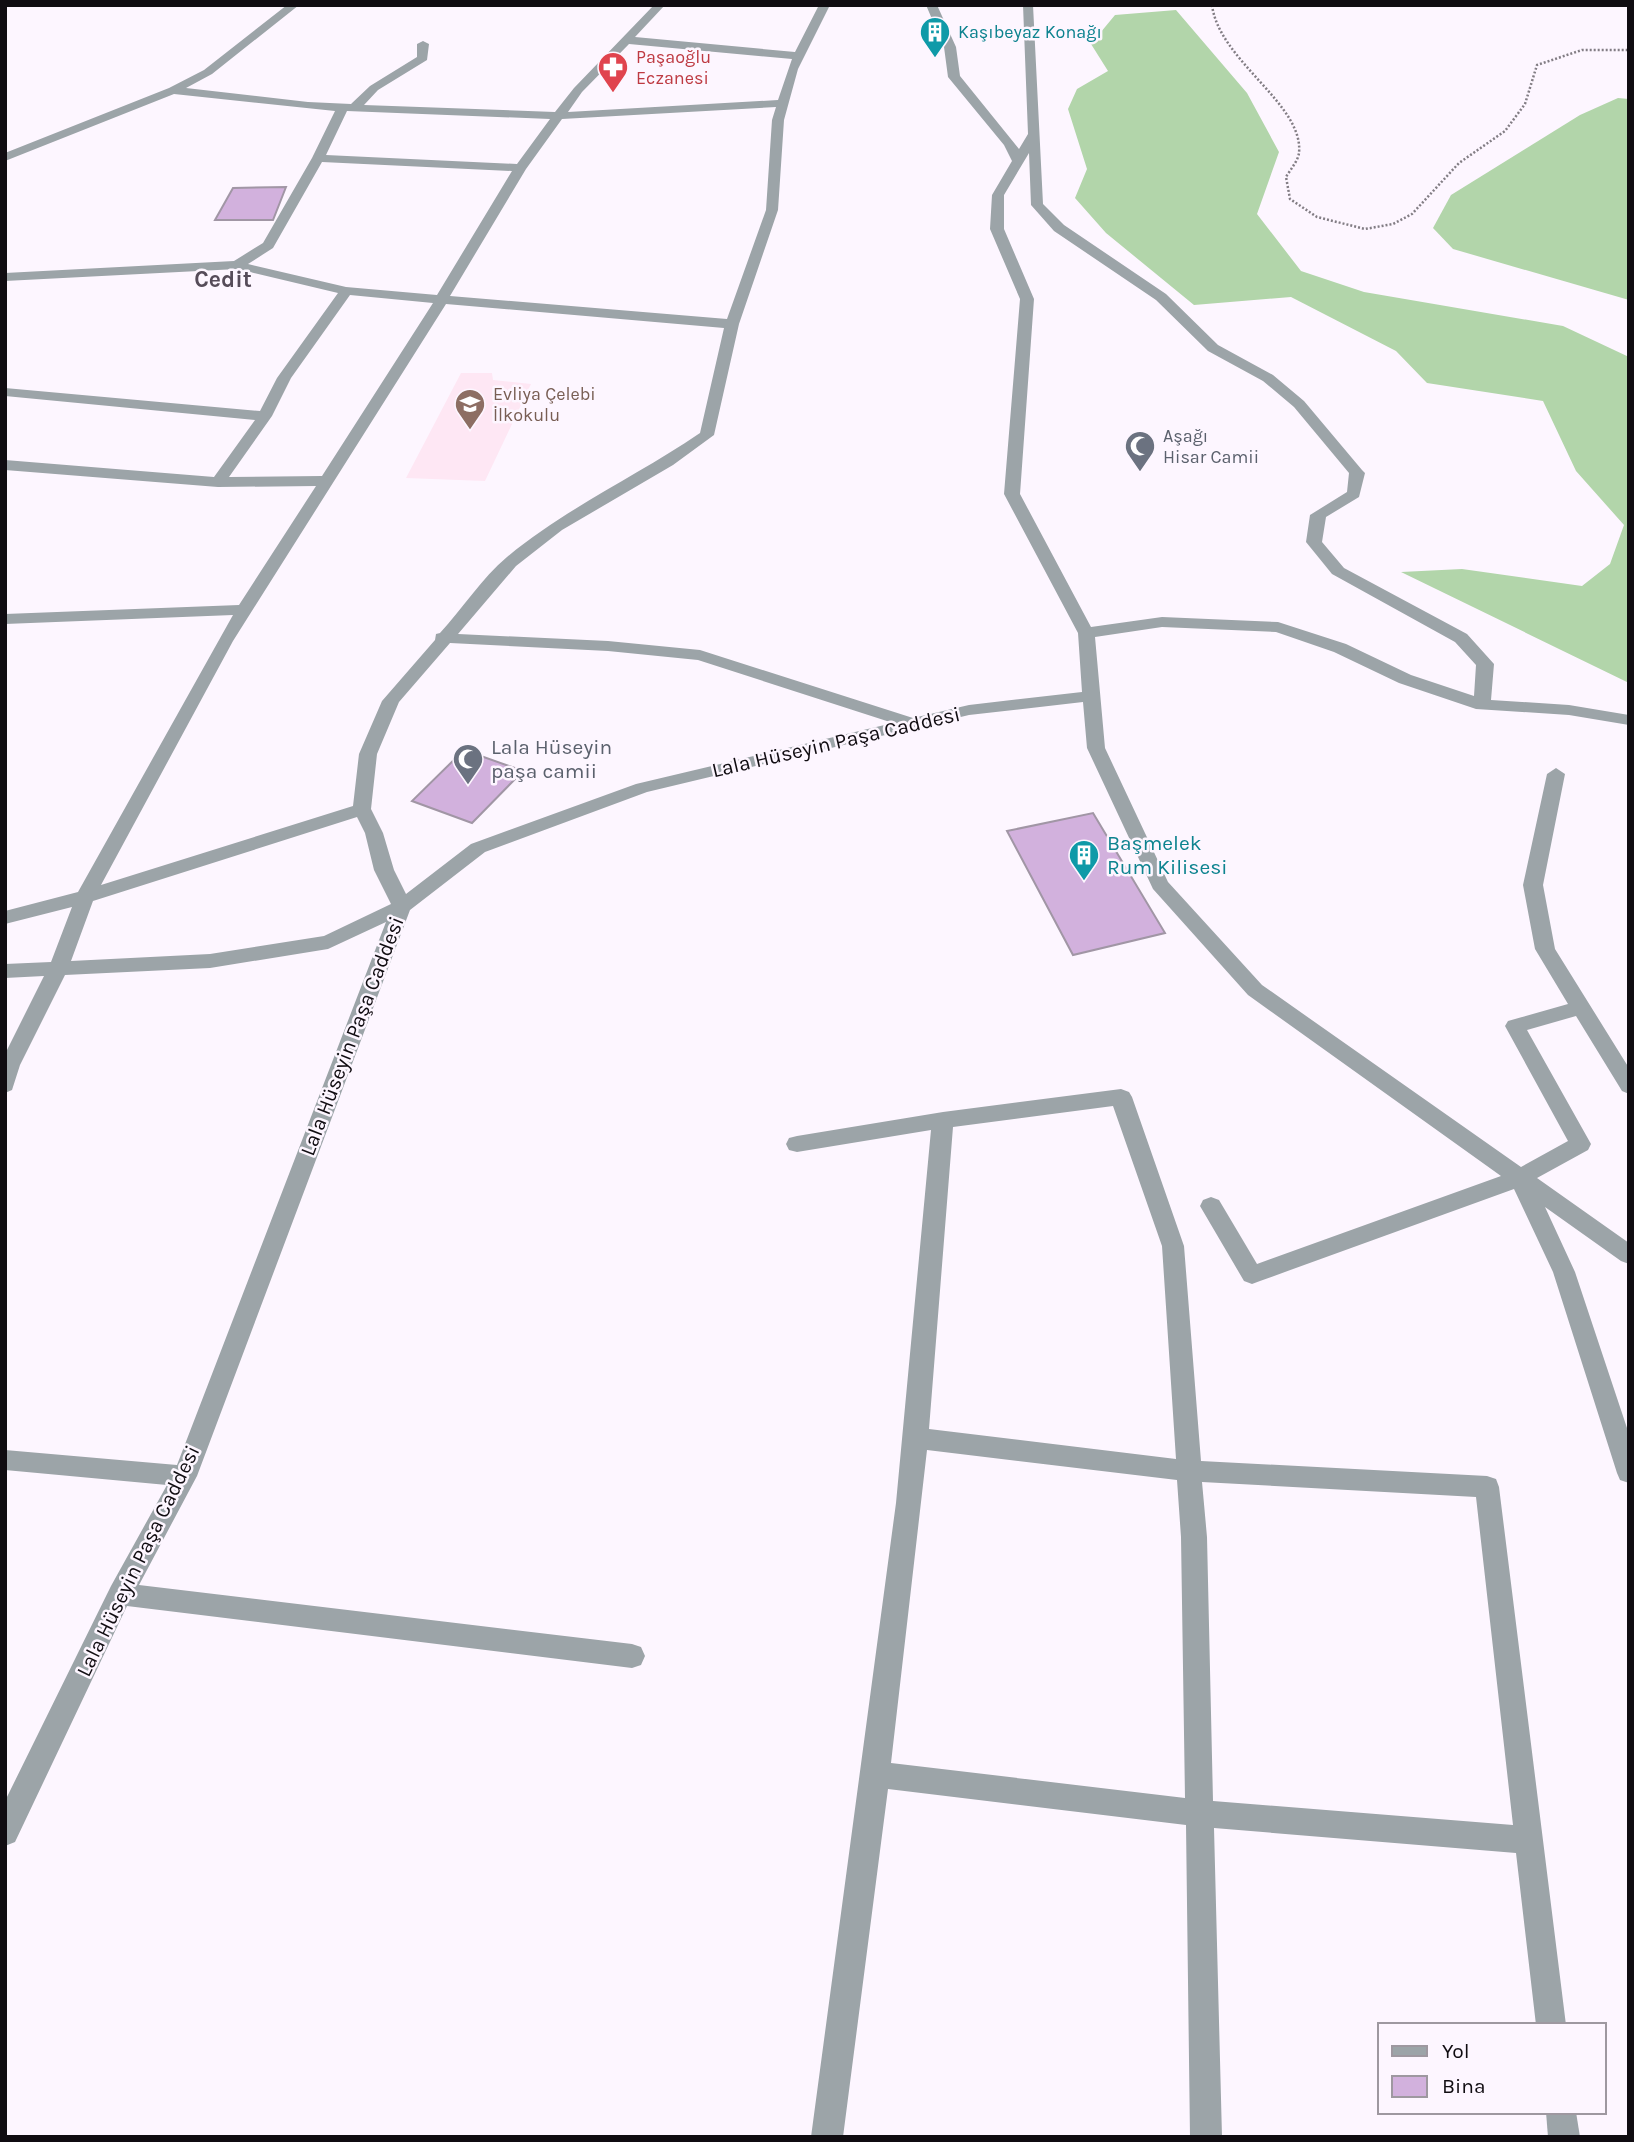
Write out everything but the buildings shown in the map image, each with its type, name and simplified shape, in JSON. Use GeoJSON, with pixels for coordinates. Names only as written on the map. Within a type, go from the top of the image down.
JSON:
{"type":"FeatureCollection","features":[{"type":"Feature","properties":{"kind":"street"},"geometry":{"type":"LineString","coordinates":[[5,157],[173,90],[208,72],[294,5]]}},
{"type":"Feature","properties":{"kind":"street"},"geometry":{"type":"LineString","coordinates":[[5,1085],[10,1065],[58,969],[85,897],[225,641],[442,299],[520,167],[578,90],[660,5]]}},
{"type":"Feature","properties":{"kind":"street"},"geometry":{"type":"LineString","coordinates":[[5,971],[210,961],[328,942],[402,907],[384,870],[374,833],[362,809],[368,754],[391,701],[442,638],[510,563],[556,527],[668,462],[707,435],[732,324],[772,210],[778,120],[782,103],[798,56],[825,5]]}},
{"type":"Feature","properties":{"kind":"street"},"geometry":{"type":"LineString","coordinates":[[931,5],[950,47],[954,76],[1010,144],[1018,161]]}},
{"type":"Feature","properties":{"kind":"street"},"geometry":{"type":"LineString","coordinates":[[1028,5],[1037,205],[1059,228],[1161,297],[1213,348],[1268,378],[1299,404],[1357,473],[1354,494],[1318,515],[1314,542],[1338,571],[1461,638],[1485,664],[1482,705]]}},
{"type":"Feature","properties":{"kind":"street"},"geometry":{"type":"LineString","coordinates":[[626,40],[798,56]]}},
{"type":"Feature","properties":{"kind":"street"},"geometry":{"type":"LineString","coordinates":[[237,265],[268,245],[349,107],[423,58],[423,44]]}},
{"type":"Feature","properties":{"kind":"street"},"geometry":{"type":"LineString","coordinates":[[173,90],[308,106],[559,116],[782,103]]}},
{"type":"Feature","properties":{"kind":"street"},"geometry":{"type":"LineString","coordinates":[[1034,134],[998,195],[997,229],[1027,299],[1012,494],[1086,633],[1096,748],[1160,886],[1255,990],[1629,1255]]}},
{"type":"Feature","properties":{"kind":"street"},"geometry":{"type":"LineString","coordinates":[[318,158],[520,167]]}},
{"type":"Feature","properties":{"kind":"street"},"geometry":{"type":"LineString","coordinates":[[5,277],[237,265],[346,291],[732,324]]}},
{"type":"Feature","properties":{"kind":"street"},"geometry":{"type":"LineString","coordinates":[[218,482],[265,416],[284,378],[346,291]]}},
{"type":"Feature","properties":{"kind":"street"},"geometry":{"type":"LineString","coordinates":[[5,392],[265,416]]}},
{"type":"Feature","properties":{"kind":"street"},"geometry":{"type":"LineString","coordinates":[[5,465],[218,482],[326,481]]}},
{"type":"Feature","properties":{"kind":"street"},"geometry":{"type":"LineString","coordinates":[[5,619],[246,610]]}},
{"type":"Feature","properties":{"kind":"street"},"geometry":{"type":"LineString","coordinates":[[1086,633],[1162,622],[1278,627],[1340,648],[1405,679],[1482,705],[1569,710],[1629,720]]}},
{"type":"Feature","properties":{"kind":"street"},"geometry":{"type":"LineString","coordinates":[[442,638],[608,646],[700,655],[913,724]]}},
{"type":"Feature","properties":{"kind":"street","name":"Lala Hüseyin Paşa Caddesi"},"geometry":{"type":"LineString","coordinates":[[5,1832],[120,1594],[185,1476],[402,907],[478,848],[642,788],[969,710],[1091,695]]}},
{"type":"Feature","properties":{"kind":"street"},"geometry":{"type":"LineString","coordinates":[[1556,774],[1533,885],[1545,949],[1629,1086]]}},
{"type":"Feature","properties":{"kind":"street"},"geometry":{"type":"LineString","coordinates":[[5,918],[85,897],[362,809]]}},
{"type":"Feature","properties":{"kind":"street"},"geometry":{"type":"LineString","coordinates":[[1211,1206],[1252,1275],[1520,1178],[1580,1144],[1515,1026],[1580,1008]]}},
{"type":"Feature","properties":{"kind":"street"},"geometry":{"type":"LineString","coordinates":[[797,1144],[943,1120],[1121,1097],[1173,1246],[1194,1537],[1206,2137]]}},
{"type":"Feature","properties":{"kind":"street"},"geometry":{"type":"LineString","coordinates":[[827,2137],[900,1590],[936,1234],[943,1120]]}},
{"type":"Feature","properties":{"kind":"street"},"geometry":{"type":"LineString","coordinates":[[1520,1178],[1564,1272],[1629,1473]]}},
{"type":"Feature","properties":{"kind":"street"},"geometry":{"type":"LineString","coordinates":[[915,1438],[1189,1471],[1487,1487],[1551,2023]]}},
{"type":"Feature","properties":{"kind":"street"},"geometry":{"type":"LineString","coordinates":[[5,1460],[185,1476]]}},
{"type":"Feature","properties":{"kind":"street"},"geometry":{"type":"LineString","coordinates":[[120,1594],[632,1656]]}},
{"type":"Feature","properties":{"kind":"street"},"geometry":{"type":"LineString","coordinates":[[876,1774],[1199,1813],[1529,1840]]}},
{"type":"Feature","properties":{"kind":"street"},"geometry":{"type":"LineString","coordinates":[[1561,2114],[1564,2137]]}},
{"type":"Feature","properties":{"kind":"path"},"geometry":{"type":"LineString","coordinates":[[1212,5],[1211,13],[1218,34],[1263,85],[1297,134],[1299,155],[1286,177],[1290,199],[1317,217],[1365,229],[1393,224],[1412,214],[1459,163],[1505,131],[1525,104],[1537,65],[1575,50],[1602,47],[1629,50]]}},
{"type":"Feature","properties":{"kind":"shaded area","name":"Evliya Çelebi İlkokulu"},"geometry":{"type":"Polygon","coordinates":[[[461,373],[492,373],[493,380],[531,384],[485,481],[406,478],[461,373]]]}},
{"type":"Feature","properties":{"kind":"green space"},"geometry":{"type":"Polygon","coordinates":[[[1176,10],[1247,93],[1279,152],[1257,214],[1301,271],[1364,292],[1563,326],[1629,357],[1629,683],[1401,572],[1462,569],[1582,586],[1610,564],[1624,525],[1576,471],[1543,401],[1427,383],[1396,351],[1291,297],[1194,305],[1106,233],[1075,198],[1087,169],[1068,109],[1077,89],[1108,71],[1091,44],[1115,15],[1176,10]]]}},
{"type":"Feature","properties":{"kind":"green space"},"geometry":{"type":"Polygon","coordinates":[[[1618,98],[1629,99],[1629,300],[1453,249],[1433,228],[1451,195],[1580,115],[1618,98]]]}},
{"type":"Feature","properties":{"kind":"place","name":"Kaşıbeyaz Konağı"},"geometry":{"type":"Point","coordinates":[935,59]}},
{"type":"Feature","properties":{"kind":"place","name":"Paşaoğlu Eczanesi"},"geometry":{"type":"Point","coordinates":[613,94]}},
{"type":"Feature","properties":{"kind":"place","name":"Evliya Çelebi İlkokulu"},"geometry":{"type":"Point","coordinates":[470,431]}},
{"type":"Feature","properties":{"kind":"place","name":"Aşağı Hisar Camii"},"geometry":{"type":"Point","coordinates":[1140,473]}},
{"type":"Feature","properties":{"kind":"place","name":"Lala Hüseyin paşa camii"},"geometry":{"type":"Point","coordinates":[468,786]}},
{"type":"Feature","properties":{"kind":"place","name":"Başmelek Rum Kilisesi"},"geometry":{"type":"Point","coordinates":[1084,882]}},
{"type":"Feature","properties":{"kind":"district","name":"Cedit"},"geometry":{"type":"Point","coordinates":[223,279]}}]}
